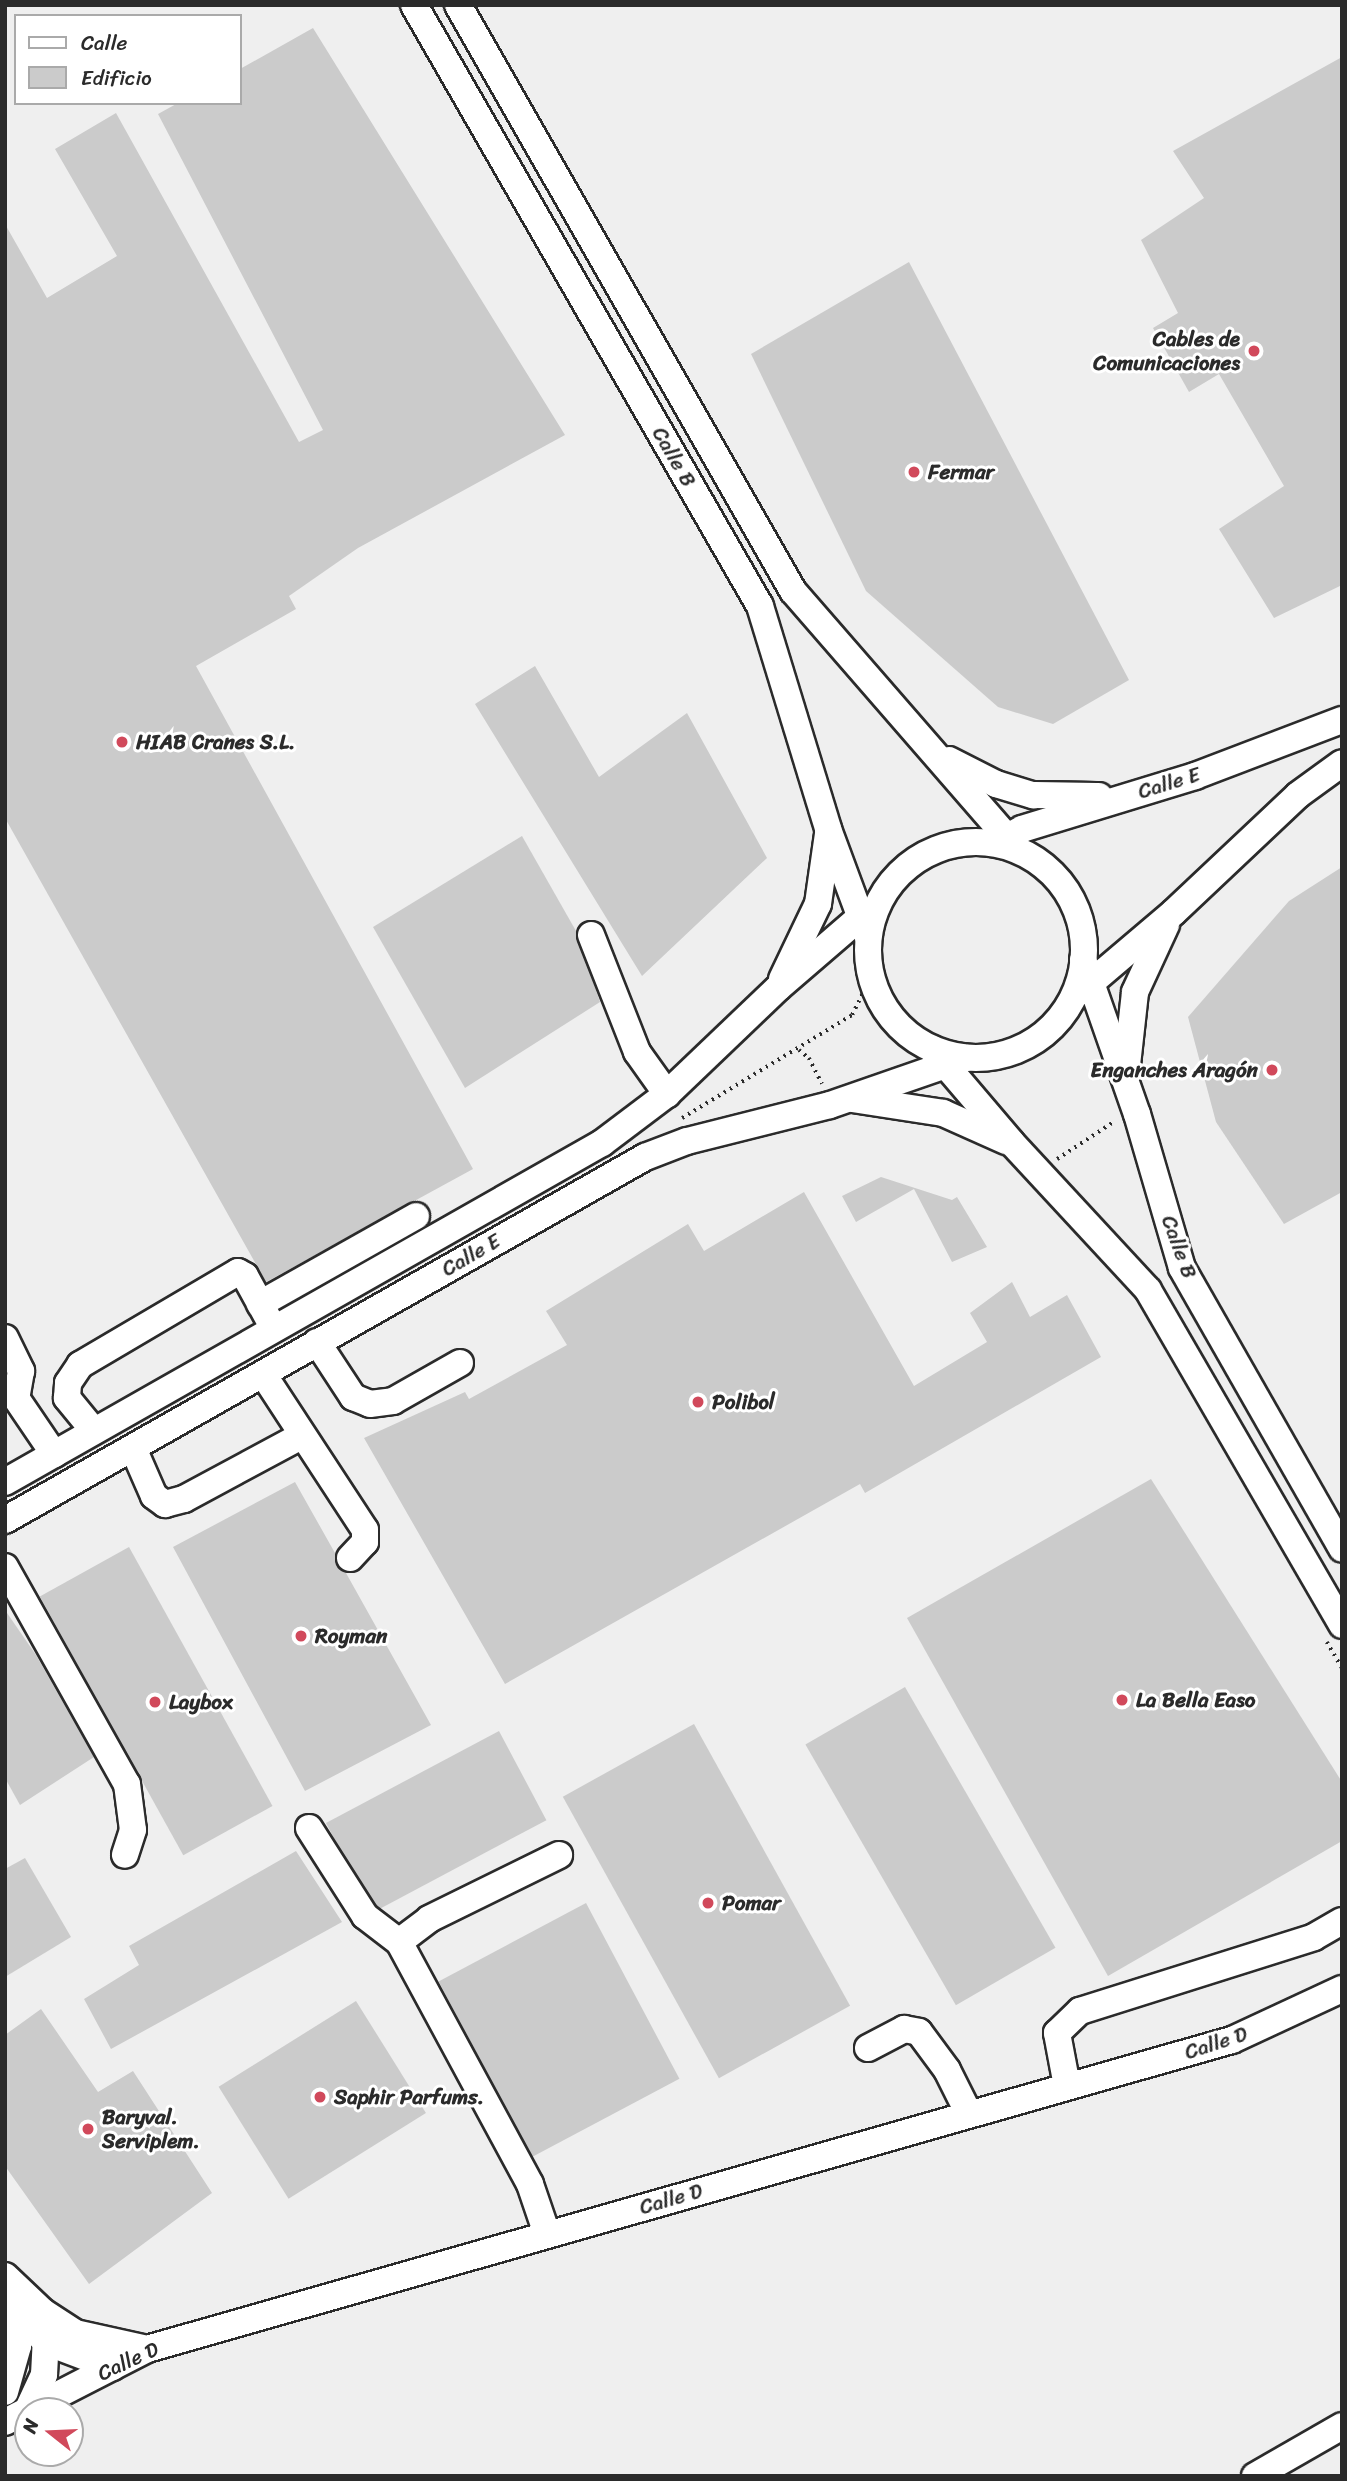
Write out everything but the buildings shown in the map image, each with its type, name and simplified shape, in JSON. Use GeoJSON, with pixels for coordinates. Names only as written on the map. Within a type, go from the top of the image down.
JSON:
{"type":"FeatureCollection","features":[{"type":"Feature","properties":{"kind":"street","name":"Calle B"},"geometry":{"type":"LineString","coordinates":[[414,5],[760,606],[828,829],[867,922]]}},
{"type":"Feature","properties":{"kind":"street","name":"Calle B"},"geometry":{"type":"LineString","coordinates":[[458,5],[793,591],[843,653],[939,754],[1007,842]]}},
{"type":"Feature","properties":{"kind":"street","name":"Calle E"},"geometry":{"type":"LineString","coordinates":[[1007,842],[1128,795],[1195,776],[1342,720]]}},
{"type":"Feature","properties":{"kind":"street","name":"Calle B"},"geometry":{"type":"LineString","coordinates":[[939,754],[987,780],[1032,795],[1128,795]]}},
{"type":"Feature","properties":{"kind":"street"},"geometry":{"type":"LineString","coordinates":[[1083,979],[1081,926],[1069,894],[1046,867],[1007,842],[958,843],[923,855],[894,878],[867,922],[871,976],[893,1019],[947,1058],[1021,1048],[1052,1027],[1083,979],[1174,912],[1298,795],[1342,763]]}},
{"type":"Feature","properties":{"kind":"street","name":"Calle E"},"geometry":{"type":"LineString","coordinates":[[778,988],[818,904],[828,829]]}},
{"type":"Feature","properties":{"kind":"street"},"geometry":{"type":"LineString","coordinates":[[1126,1080],[1135,992],[1149,957],[1174,912]]}},
{"type":"Feature","properties":{"kind":"street","name":"Calle E"},"geometry":{"type":"LineString","coordinates":[[5,1482],[602,1143],[667,1094],[778,988],[867,922]]}},
{"type":"Feature","properties":{"kind":"street"},"geometry":{"type":"LineString","coordinates":[[591,935],[637,1052],[667,1094]]}},
{"type":"Feature","properties":{"kind":"street","name":"Calle B"},"geometry":{"type":"LineString","coordinates":[[1083,979],[1126,1080],[1182,1268],[1342,1549]]}},
{"type":"Feature","properties":{"kind":"street","name":"Calle B"},"geometry":{"type":"LineString","coordinates":[[947,1058],[1012,1143],[1148,1290],[1332,1628]]}},
{"type":"Feature","properties":{"kind":"street","name":"Calle E"},"geometry":{"type":"LineString","coordinates":[[5,1520],[645,1157],[687,1141],[838,1096],[947,1058]]}},
{"type":"Feature","properties":{"kind":"street","name":"Calle B"},"geometry":{"type":"LineString","coordinates":[[838,1096],[943,1113],[1012,1143]]}},
{"type":"Feature","properties":{"kind":"street"},"geometry":{"type":"LineString","coordinates":[[260,1304],[415,1211],[428,1242]]}},
{"type":"Feature","properties":{"kind":"street"},"geometry":{"type":"LineString","coordinates":[[94,1431],[67,1398],[68,1383],[80,1365],[238,1272],[245,1276],[274,1329]]}},
{"type":"Feature","properties":{"kind":"street"},"geometry":{"type":"LineString","coordinates":[[5,1338],[21,1371],[11,1399],[54,1454]]}},
{"type":"Feature","properties":{"kind":"street"},"geometry":{"type":"LineString","coordinates":[[317,1342],[353,1396],[370,1405],[393,1401],[460,1363]]}},
{"type":"Feature","properties":{"kind":"street"},"geometry":{"type":"LineString","coordinates":[[263,1374],[365,1531],[365,1542],[350,1558]]}},
{"type":"Feature","properties":{"kind":"street"},"geometry":{"type":"LineString","coordinates":[[133,1448],[155,1496],[165,1504],[184,1499],[301,1436]]}},
{"type":"Feature","properties":{"kind":"street"},"geometry":{"type":"LineString","coordinates":[[5,1567],[127,1784],[133,1830],[125,1855]]}},
{"type":"Feature","properties":{"kind":"street"},"geometry":{"type":"LineString","coordinates":[[309,1828],[365,1916],[398,1942],[530,2184],[547,2234]]}},
{"type":"Feature","properties":{"kind":"street"},"geometry":{"type":"LineString","coordinates":[[398,1942],[429,1919],[559,1855]]}},
{"type":"Feature","properties":{"kind":"street"},"geometry":{"type":"LineString","coordinates":[[1067,2087],[1057,2033],[1080,2011],[1314,1937],[1342,1921]]}},
{"type":"Feature","properties":{"kind":"street","name":"Calle D"},"geometry":{"type":"LineString","coordinates":[[54,2397],[147,2349],[1232,2040],[1342,1989]]}},
{"type":"Feature","properties":{"kind":"street"},"geometry":{"type":"LineString","coordinates":[[868,2048],[904,2029],[919,2032],[947,2070],[969,2114]]}},
{"type":"Feature","properties":{"kind":"street"},"geometry":{"type":"LineString","coordinates":[[6,2278],[46,2343],[44,2375],[30,2397]]}},
{"type":"Feature","properties":{"kind":"street"},"geometry":{"type":"LineString","coordinates":[[23,2306],[75,2333],[147,2349]]}},
{"type":"Feature","properties":{"kind":"street"},"geometry":{"type":"LineString","coordinates":[[5,2392],[18,2346],[23,2306]]}},
{"type":"Feature","properties":{"kind":"street"},"geometry":{"type":"LineString","coordinates":[[46,2343],[112,2367]]}},
{"type":"Feature","properties":{"kind":"street"},"geometry":{"type":"LineString","coordinates":[[1262,2474],[1342,2427]]}},
{"type":"Feature","properties":{"kind":"path"},"geometry":{"type":"LineString","coordinates":[[683,1116],[799,1050],[852,1015],[871,976]]}},
{"type":"Feature","properties":{"kind":"path"},"geometry":{"type":"LineString","coordinates":[[799,1050],[809,1058],[838,1096]]}},
{"type":"Feature","properties":{"kind":"path"},"geometry":{"type":"LineString","coordinates":[[1048,1167],[1126,1117]]}},
{"type":"Feature","properties":{"kind":"path"},"geometry":{"type":"LineString","coordinates":[[1332,1628],[1342,1668]]}},
{"type":"Feature","properties":{"kind":"shaded area"},"geometry":{"type":"Polygon","coordinates":[[[5,5],[1342,5],[1342,2476],[5,2476],[5,5]]]}},
{"type":"Feature","properties":{"kind":"place","name":"Cables de Comunicaciones"},"geometry":{"type":"Point","coordinates":[1254,351]}},
{"type":"Feature","properties":{"kind":"place","name":"Fermar"},"geometry":{"type":"Point","coordinates":[914,472]}},
{"type":"Feature","properties":{"kind":"place","name":"HIAB Cranes S.L."},"geometry":{"type":"Point","coordinates":[122,742]}},
{"type":"Feature","properties":{"kind":"place","name":"Enganches Aragón"},"geometry":{"type":"Point","coordinates":[1272,1070]}},
{"type":"Feature","properties":{"kind":"place","name":"Polibol"},"geometry":{"type":"Point","coordinates":[698,1402]}},
{"type":"Feature","properties":{"kind":"place","name":"Royman"},"geometry":{"type":"Point","coordinates":[301,1636]}},
{"type":"Feature","properties":{"kind":"place","name":"La Bella Easo"},"geometry":{"type":"Point","coordinates":[1122,1700]}},
{"type":"Feature","properties":{"kind":"place","name":"Laybox"},"geometry":{"type":"Point","coordinates":[155,1702]}},
{"type":"Feature","properties":{"kind":"place","name":"Pomar"},"geometry":{"type":"Point","coordinates":[708,1903]}},
{"type":"Feature","properties":{"kind":"place","name":"Saphir Parfums."},"geometry":{"type":"Point","coordinates":[320,2097]}},
{"type":"Feature","properties":{"kind":"place","name":"Baryval. Serviplem."},"geometry":{"type":"Point","coordinates":[88,2129]}}]}
